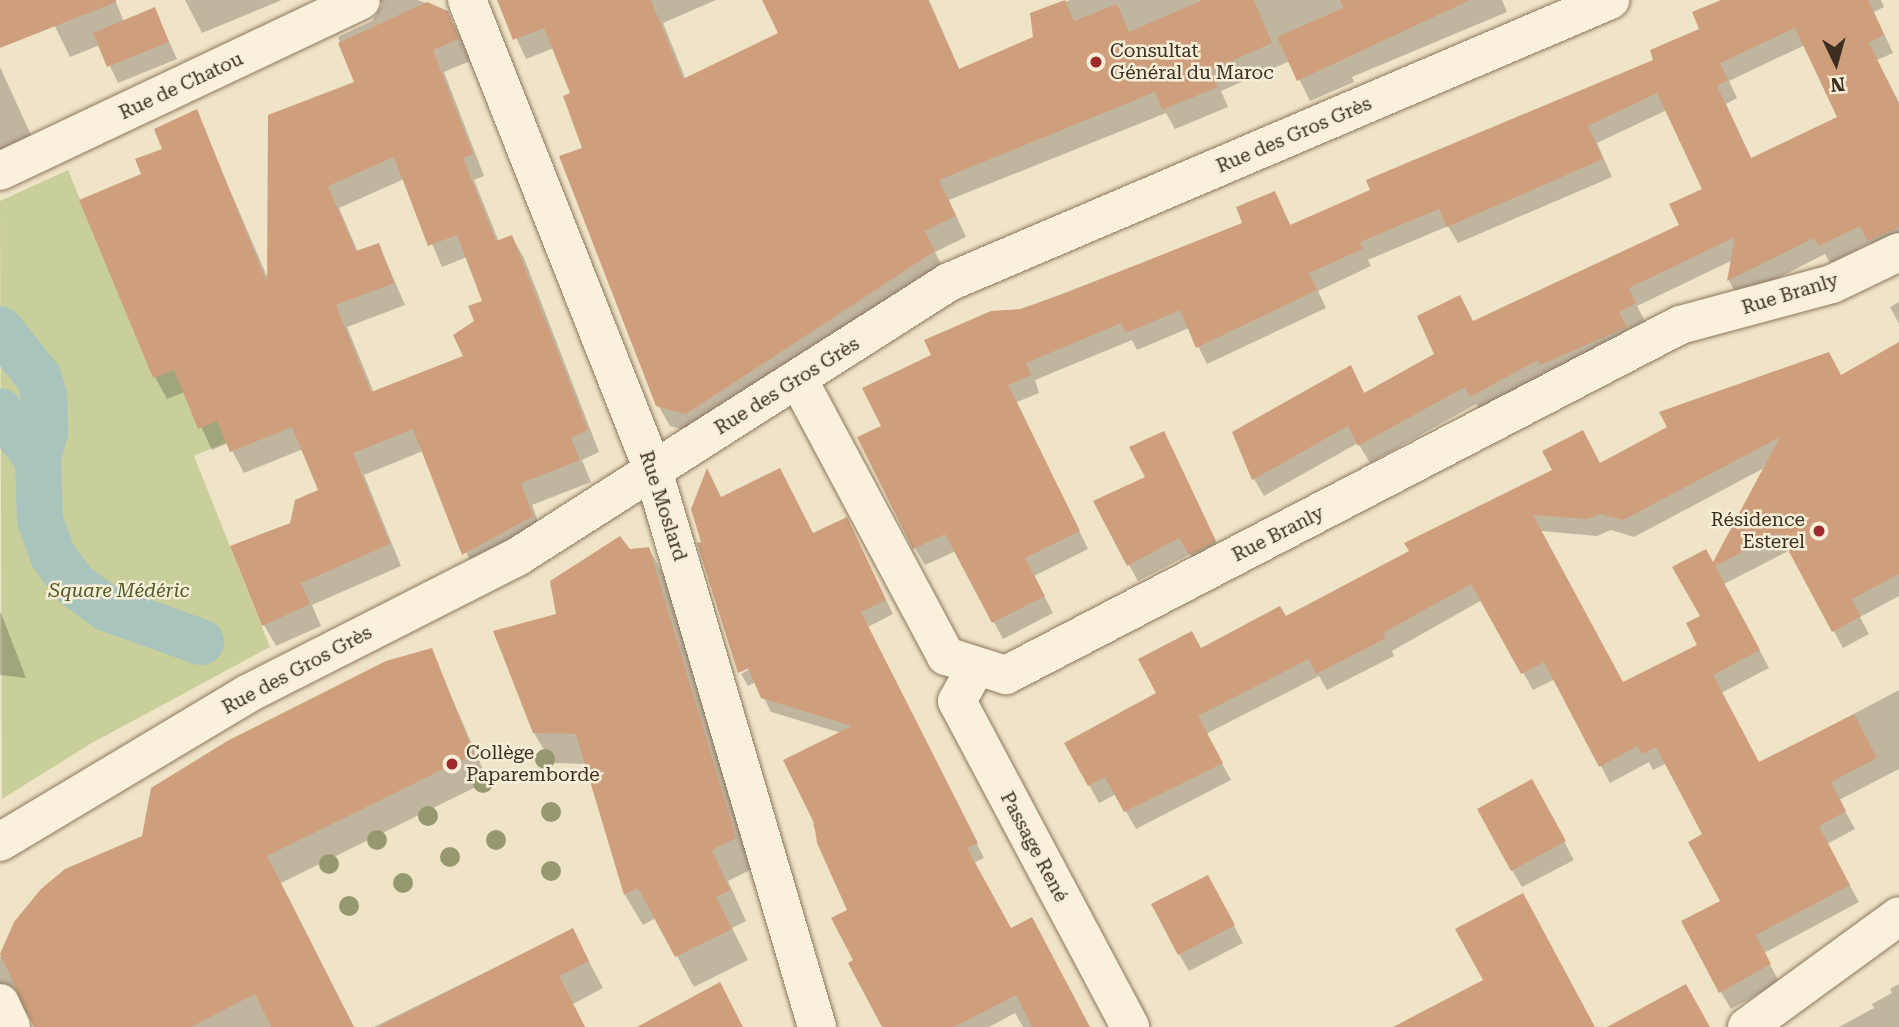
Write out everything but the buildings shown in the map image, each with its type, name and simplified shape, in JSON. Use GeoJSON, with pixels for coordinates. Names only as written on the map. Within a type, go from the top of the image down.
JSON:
{"type":"FeatureCollection","features":[{"type":"Feature","properties":{"kind":"street","name":"Rue de Chatou"},"geometry":{"type":"LineString","coordinates":[[0,171],[361,0]]}},
{"type":"Feature","properties":{"kind":"street","name":"Rue Moslard"},"geometry":{"type":"LineString","coordinates":[[467,0],[653,470],[817,1027]]}},
{"type":"Feature","properties":{"kind":"street","name":"Rue des Gros Grès"},"geometry":{"type":"LineString","coordinates":[[0,842],[247,694],[517,557],[949,282],[1610,0]]}},
{"type":"Feature","properties":{"kind":"street","name":"Rue Branly"},"geometry":{"type":"LineString","coordinates":[[798,379],[946,656],[1006,675],[1680,325],[1832,284],[1899,252]]}},
{"type":"Feature","properties":{"kind":"street","name":"Passage René"},"geometry":{"type":"LineString","coordinates":[[976,667],[957,701],[1130,1027]]}},
{"type":"Feature","properties":{"kind":"street"},"geometry":{"type":"LineString","coordinates":[[1747,1027],[1899,916]]}},
{"type":"Feature","properties":{"kind":"street"},"geometry":{"type":"LineString","coordinates":[[0,1003],[11,1027]]}},
{"type":"Feature","properties":{"kind":"green space","name":"Square Médéric"},"geometry":{"type":"Polygon","coordinates":[[[68,170],[153,378],[193,362],[226,442],[194,456],[270,647],[90,744],[2,799],[0,201],[68,170]]]}},
{"type":"Feature","properties":{"kind":"waterway"},"geometry":{"type":"LineString","coordinates":[[0,329],[39,378],[44,395],[45,432],[38,459],[40,520],[53,556],[74,584],[106,608],[201,642]]}},
{"type":"Feature","properties":{"kind":"waterway"},"geometry":{"type":"LineString","coordinates":[[0,411],[38,459]]}},
{"type":"Feature","properties":{"kind":"place","name":"Consultat Général du Maroc"},"geometry":{"type":"Point","coordinates":[1096,62]}},
{"type":"Feature","properties":{"kind":"place","name":"Résidence Esterel"},"geometry":{"type":"Point","coordinates":[1819,531]}},
{"type":"Feature","properties":{"kind":"place","name":"Collège Paparemborde"},"geometry":{"type":"Point","coordinates":[452,764]}}]}
